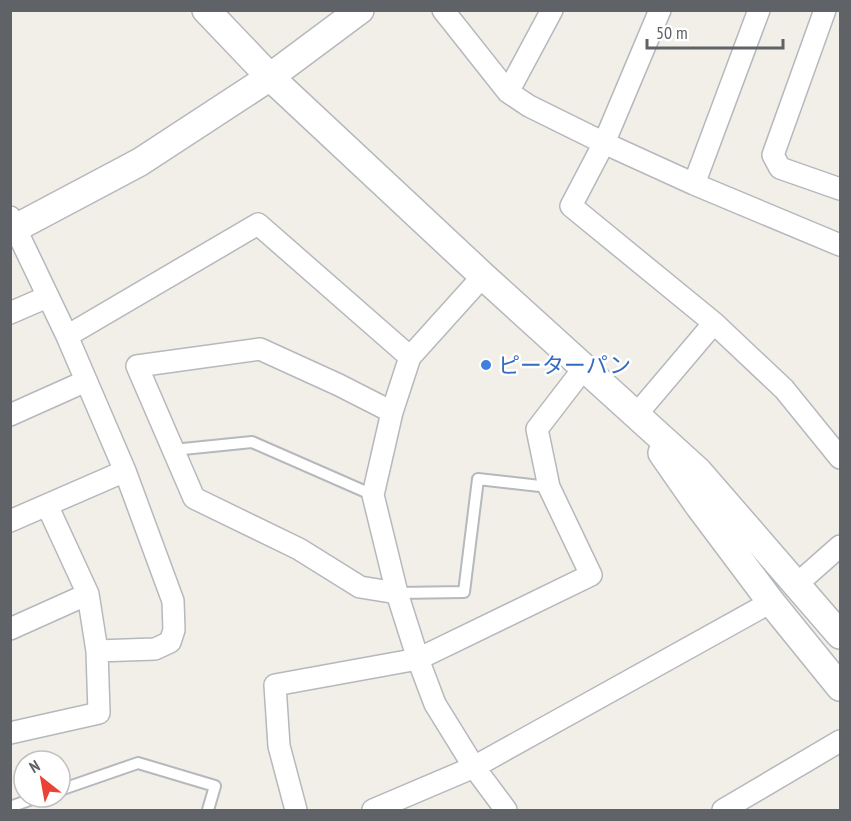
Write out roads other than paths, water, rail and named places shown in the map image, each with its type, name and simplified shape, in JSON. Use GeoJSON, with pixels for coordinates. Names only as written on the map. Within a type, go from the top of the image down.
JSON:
{"type":"FeatureCollection","features":[{"type":"Feature","properties":{"kind":"street"},"geometry":{"type":"LineString","coordinates":[[206,10],[270,77],[483,276],[698,471],[840,635]]}},
{"type":"Feature","properties":{"kind":"street"},"geometry":{"type":"LineString","coordinates":[[97,651],[155,650],[170,642],[174,630],[173,601],[125,471],[67,336],[12,226],[140,162],[270,77],[360,10]]}},
{"type":"Feature","properties":{"kind":"street"},"geometry":{"type":"LineString","coordinates":[[443,10],[508,92],[529,106],[694,184],[840,245]]}},
{"type":"Feature","properties":{"kind":"street"},"geometry":{"type":"LineString","coordinates":[[508,92],[552,10]]}},
{"type":"Feature","properties":{"kind":"street"},"geometry":{"type":"LineString","coordinates":[[660,10],[604,143],[571,206],[714,323],[784,389],[840,458]]}},
{"type":"Feature","properties":{"kind":"street"},"geometry":{"type":"LineString","coordinates":[[694,184],[759,10]]}},
{"type":"Feature","properties":{"kind":"street"},"geometry":{"type":"LineString","coordinates":[[825,10],[773,154],[780,168],[840,189]]}},
{"type":"Feature","properties":{"kind":"street"},"geometry":{"type":"LineString","coordinates":[[67,336],[258,224],[410,357]]}},
{"type":"Feature","properties":{"kind":"street"},"geometry":{"type":"LineString","coordinates":[[483,276],[410,357],[392,412],[373,495],[397,593],[435,704],[474,767],[506,810]]}},
{"type":"Feature","properties":{"kind":"street"},"geometry":{"type":"LineString","coordinates":[[10,313],[47,297]]}},
{"type":"Feature","properties":{"kind":"street"},"geometry":{"type":"LineString","coordinates":[[636,415],[714,323]]}},
{"type":"Feature","properties":{"kind":"street"},"geometry":{"type":"LineString","coordinates":[[392,412],[260,349],[137,366],[194,498],[299,549],[360,587],[397,593]]}},
{"type":"Feature","properties":{"kind":"street"},"geometry":{"type":"LineString","coordinates":[[296,810],[279,747],[275,686],[418,659],[591,575],[549,487],[537,429],[584,368]]}},
{"type":"Feature","properties":{"kind":"street"},"geometry":{"type":"LineString","coordinates":[[10,415],[86,381]]}},
{"type":"Feature","properties":{"kind":"street"},"geometry":{"type":"LineString","coordinates":[[636,415],[699,506],[771,602],[840,687]]}},
{"type":"Feature","properties":{"kind":"street"},"geometry":{"type":"LineString","coordinates":[[10,521],[125,471]]}},
{"type":"Feature","properties":{"kind":"street"},"geometry":{"type":"LineString","coordinates":[[10,733],[99,713],[97,651],[88,594],[47,505]]}},
{"type":"Feature","properties":{"kind":"street"},"geometry":{"type":"LineString","coordinates":[[797,584],[840,546]]}},
{"type":"Feature","properties":{"kind":"street"},"geometry":{"type":"LineString","coordinates":[[10,629],[88,594]]}},
{"type":"Feature","properties":{"kind":"street"},"geometry":{"type":"LineString","coordinates":[[372,810],[474,767],[771,602]]}},
{"type":"Feature","properties":{"kind":"street"},"geometry":{"type":"LineString","coordinates":[[723,810],[840,741]]}},
{"type":"Feature","properties":{"kind":"lane"},"geometry":{"type":"LineString","coordinates":[[174,450],[252,442],[373,495]]}},
{"type":"Feature","properties":{"kind":"lane"},"geometry":{"type":"LineString","coordinates":[[397,593],[464,592],[478,479],[549,487]]}},
{"type":"Feature","properties":{"kind":"lane"},"geometry":{"type":"LineString","coordinates":[[72,786],[138,763],[215,786],[208,810]]}},
{"type":"Feature","properties":{"kind":"place","name":"ピーターパン"},"geometry":{"type":"Point","coordinates":[486,365]}}]}
